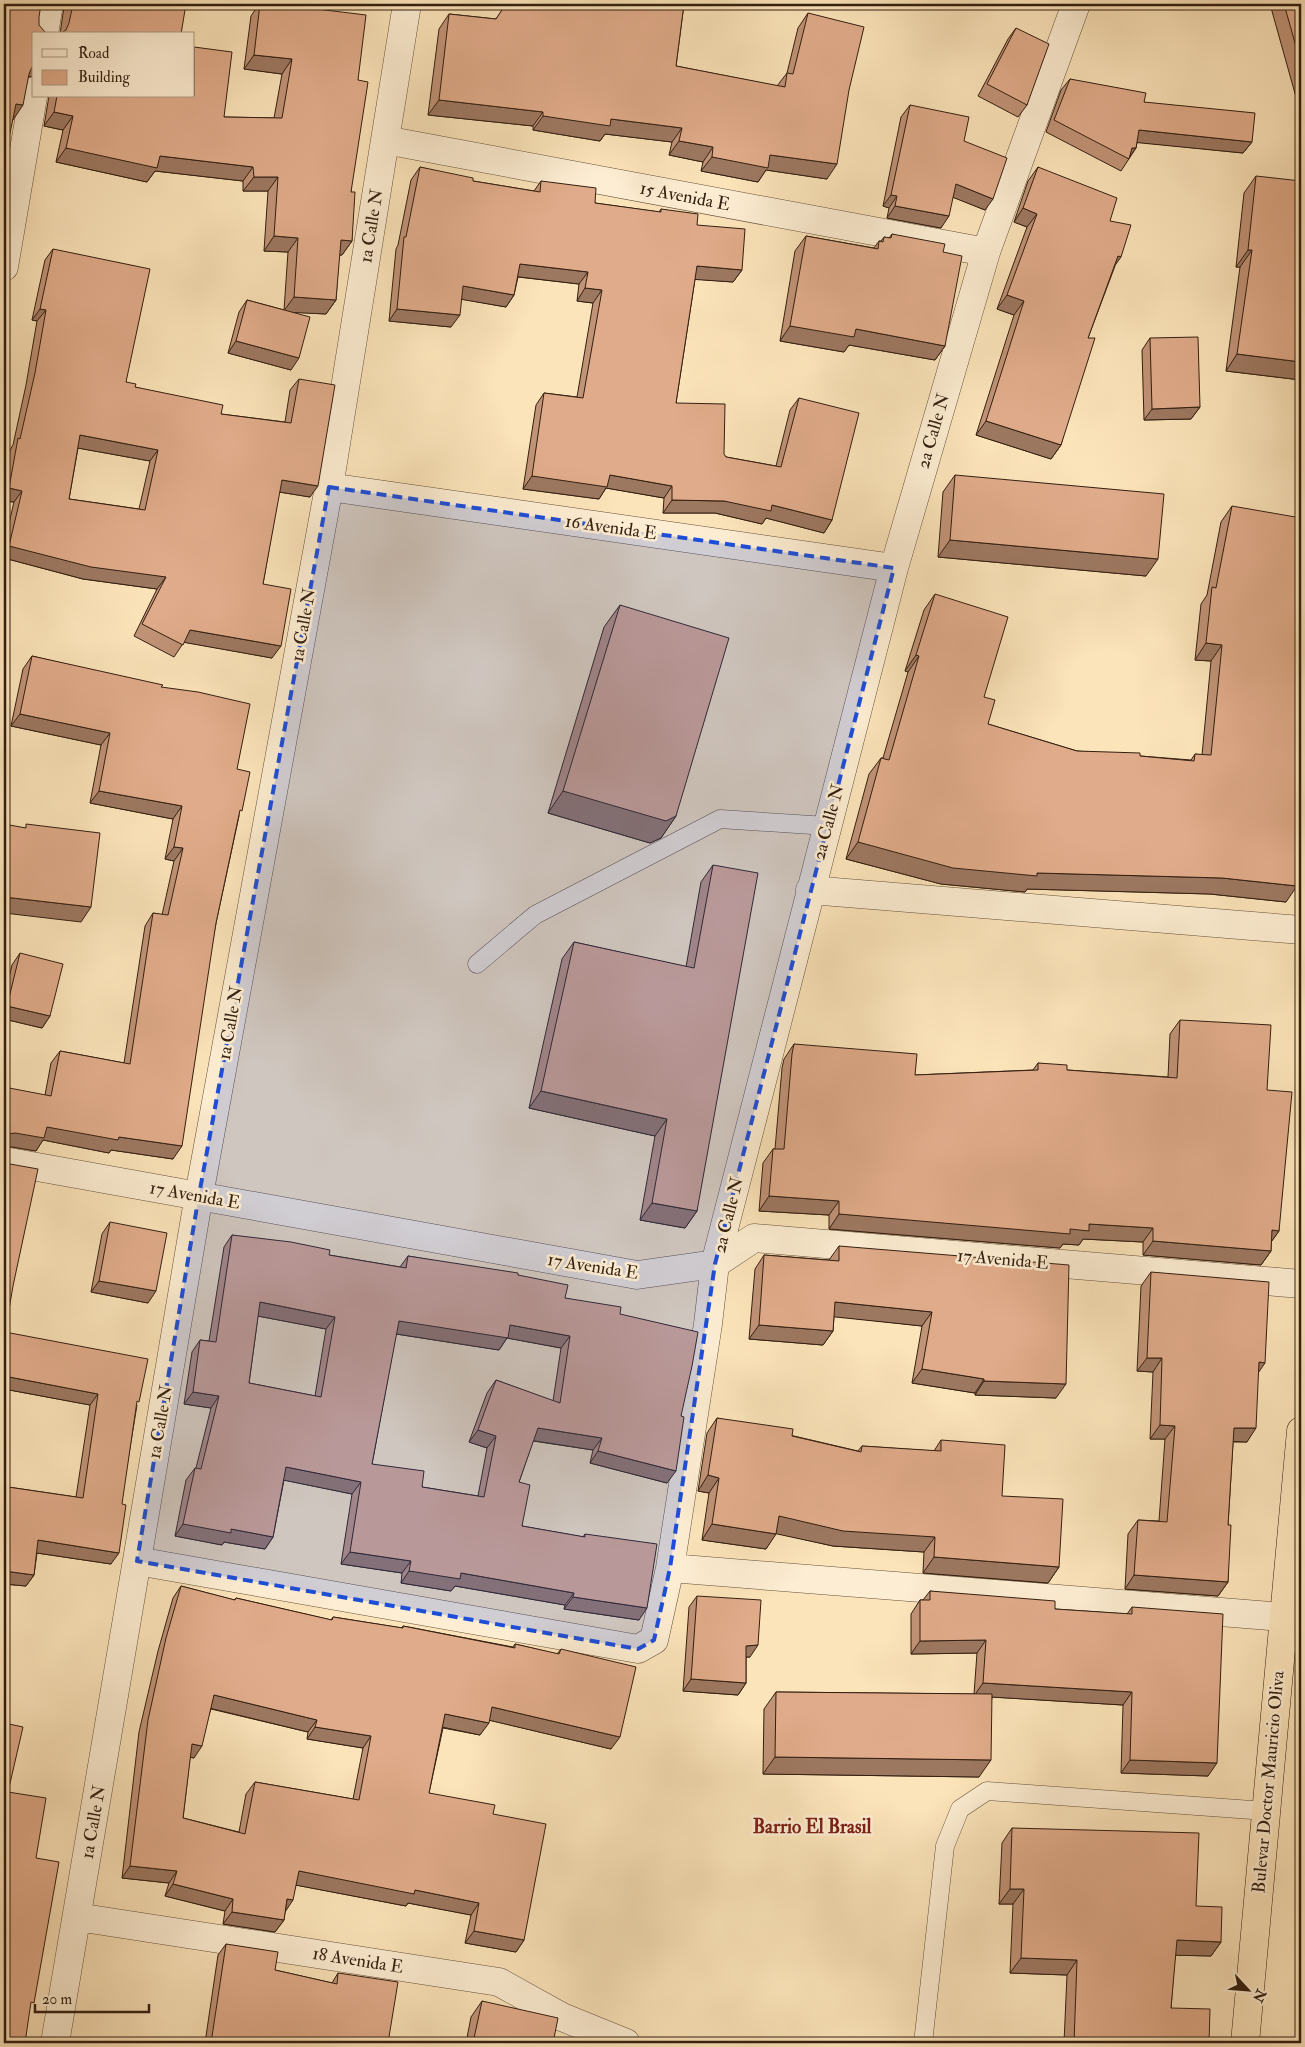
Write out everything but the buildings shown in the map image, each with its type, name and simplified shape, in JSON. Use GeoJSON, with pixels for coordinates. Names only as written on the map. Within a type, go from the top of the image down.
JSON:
{"type":"FeatureCollection","features":[{"type":"Feature","properties":{"kind":"highway","name":"Bulevar Doctor Mauricio Oliva"},"geometry":{"type":"LineString","coordinates":[[1245,2043],[1301,1431]]}},
{"type":"Feature","properties":{"kind":"street"},"geometry":{"type":"LineString","coordinates":[[44,32],[49,4]]}},
{"type":"Feature","properties":{"kind":"street","name":"1a Calle N"},"geometry":{"type":"LineString","coordinates":[[54,2043],[198,1195],[329,487],[408,4]]}},
{"type":"Feature","properties":{"kind":"street","name":"2a Calle N"},"geometry":{"type":"LineString","coordinates":[[137,1561],[638,1649],[654,1640],[670,1568],[708,1324],[715,1264],[810,890],[894,568],[986,252],[1076,4]]}},
{"type":"Feature","properties":{"kind":"street"},"geometry":{"type":"LineString","coordinates":[[4,267],[33,98]]}},
{"type":"Feature","properties":{"kind":"street","name":"15 Avenida E"},"geometry":{"type":"LineString","coordinates":[[385,140],[986,252]]}},
{"type":"Feature","properties":{"kind":"street","name":"16 Avenida E"},"geometry":{"type":"LineString","coordinates":[[329,487],[894,568]]}},
{"type":"Feature","properties":{"kind":"street"},"geometry":{"type":"LineString","coordinates":[[810,890],[1301,930]]}},
{"type":"Feature","properties":{"kind":"street","name":"17 Avenida E"},"geometry":{"type":"LineString","coordinates":[[4,1161],[637,1275],[715,1264],[754,1238],[1301,1284]]}},
{"type":"Feature","properties":{"kind":"street"},"geometry":{"type":"LineString","coordinates":[[670,1568],[1283,1617]]}},
{"type":"Feature","properties":{"kind":"street","name":"18 Avenida E"},"geometry":{"type":"LineString","coordinates":[[77,1916],[499,1982],[562,2017],[626,2043]]}},
{"type":"Feature","properties":{"kind":"lane"},"geometry":{"type":"LineString","coordinates":[[477,964],[535,915],[720,819],[827,826]]}},
{"type":"Feature","properties":{"kind":"lane"},"geometry":{"type":"LineString","coordinates":[[923,2043],[945,1846],[960,1809],[987,1791],[1266,1810]]}},
{"type":"Feature","properties":{"kind":"highlighted area"},"geometry":{"type":"Polygon","coordinates":[[[329,487],[894,568],[715,1264],[670,1568],[654,1640],[638,1649],[137,1561],[199,1195],[329,487]]]}},
{"type":"Feature","properties":{"kind":"district","name":"Barrio El Brasil"},"geometry":{"type":"Point","coordinates":[812,1826]}}]}
